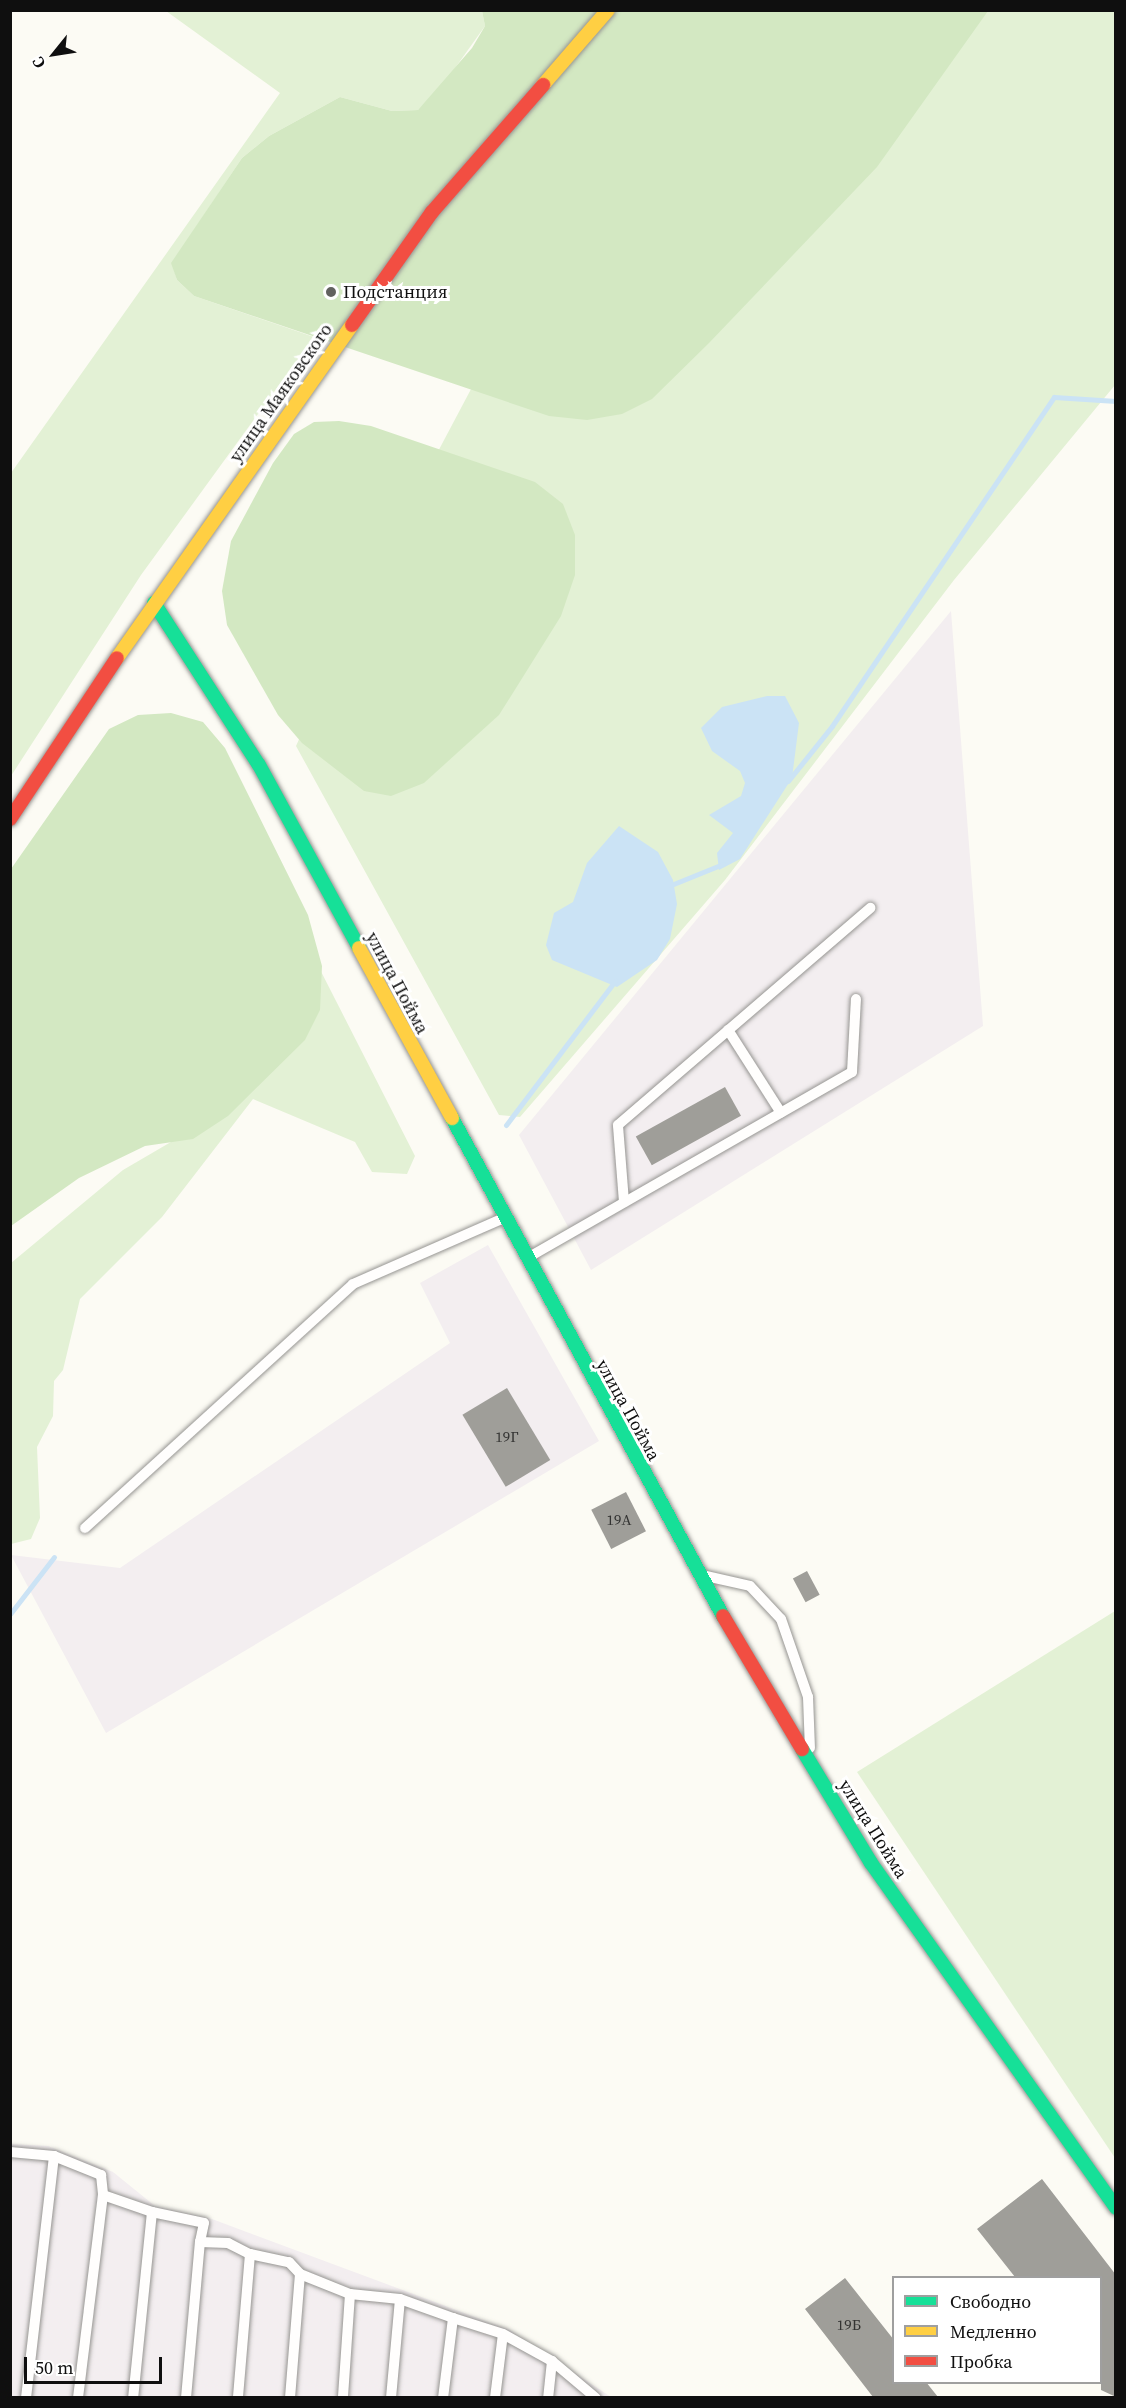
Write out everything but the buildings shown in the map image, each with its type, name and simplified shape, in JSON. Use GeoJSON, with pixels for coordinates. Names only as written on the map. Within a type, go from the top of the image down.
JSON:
{"type":"FeatureCollection","features":[{"type":"Feature","properties":{"kind":"main road","name":"улица Маяковского"},"geometry":{"type":"LineString","coordinates":[[10,819],[154,603],[432,212],[608,10]]}},
{"type":"Feature","properties":{"kind":"main road","name":"улица Пойма"},"geometry":{"type":"LineString","coordinates":[[154,603],[210,681],[259,765],[699,1574],[811,1764],[871,1863],[1116,2208]]}},
{"type":"Feature","properties":{"kind":"lane"},"geometry":{"type":"LineString","coordinates":[[624,1202],[618,1125],[870,908]]}},
{"type":"Feature","properties":{"kind":"lane"},"geometry":{"type":"LineString","coordinates":[[526,1259],[852,1072],[856,999]]}},
{"type":"Feature","properties":{"kind":"lane"},"geometry":{"type":"LineString","coordinates":[[728,1030],[781,1113]]}},
{"type":"Feature","properties":{"kind":"lane"},"geometry":{"type":"LineString","coordinates":[[85,1528],[353,1284],[504,1218]]}},
{"type":"Feature","properties":{"kind":"lane"},"geometry":{"type":"LineString","coordinates":[[699,1574],[750,1586],[781,1619],[808,1697],[811,1764]]}},
{"type":"Feature","properties":{"kind":"lane"},"geometry":{"type":"LineString","coordinates":[[10,2151],[54,2156],[101,2175],[104,2195],[78,2397]]}},
{"type":"Feature","properties":{"kind":"lane"},"geometry":{"type":"LineString","coordinates":[[26,2397],[54,2156]]}},
{"type":"Feature","properties":{"kind":"lane"},"geometry":{"type":"LineString","coordinates":[[104,2195],[152,2212],[204,2223],[200,2242],[186,2397]]}},
{"type":"Feature","properties":{"kind":"lane"},"geometry":{"type":"LineString","coordinates":[[133,2397],[152,2212]]}},
{"type":"Feature","properties":{"kind":"lane"},"geometry":{"type":"LineString","coordinates":[[200,2242],[228,2242],[250,2254],[289,2262],[300,2274],[350,2294],[400,2299],[503,2334],[552,2361],[596,2397]]}},
{"type":"Feature","properties":{"kind":"lane"},"geometry":{"type":"LineString","coordinates":[[238,2397],[250,2254]]}},
{"type":"Feature","properties":{"kind":"lane"},"geometry":{"type":"LineString","coordinates":[[290,2397],[300,2274]]}},
{"type":"Feature","properties":{"kind":"lane"},"geometry":{"type":"LineString","coordinates":[[343,2397],[350,2294]]}},
{"type":"Feature","properties":{"kind":"lane"},"geometry":{"type":"LineString","coordinates":[[391,2397],[400,2299]]}},
{"type":"Feature","properties":{"kind":"lane"},"geometry":{"type":"LineString","coordinates":[[443,2397],[453,2318]]}},
{"type":"Feature","properties":{"kind":"lane"},"geometry":{"type":"LineString","coordinates":[[495,2397],[503,2334]]}},
{"type":"Feature","properties":{"kind":"lane"},"geometry":{"type":"LineString","coordinates":[[548,2397],[552,2361]]}},
{"type":"Feature","properties":{"kind":"shaded area"},"geometry":{"type":"Polygon","coordinates":[[[951,611],[983,1026],[591,1270],[519,1135],[951,611]]]}},
{"type":"Feature","properties":{"kind":"shaded area"},"geometry":{"type":"Polygon","coordinates":[[[488,1245],[599,1441],[106,1733],[11,1555],[120,1568],[450,1343],[420,1283],[488,1245]]]}},
{"type":"Feature","properties":{"kind":"shaded area"},"geometry":{"type":"Polygon","coordinates":[[[11,2144],[48,2146],[113,2172],[155,2206],[212,2219],[510,2330],[611,2397],[11,2398],[11,2144]]]}},
{"type":"Feature","properties":{"kind":"green space"},"geometry":{"type":"Polygon","coordinates":[[[166,11],[482,11],[485,26],[438,92],[418,110],[392,111],[340,97],[269,136],[242,158],[172,263],[177,280],[194,296],[314,337],[141,575],[11,776],[11,473],[280,93],[166,11]]]}},
{"type":"Feature","properties":{"kind":"green space"},"geometry":{"type":"Polygon","coordinates":[[[482,11],[988,11],[877,167],[709,343],[652,399],[622,414],[587,420],[549,416],[194,296],[177,280],[171,263],[242,158],[269,136],[340,97],[392,111],[418,110],[472,48],[485,26],[482,11]]]}},
{"type":"Feature","properties":{"kind":"green space"},"geometry":{"type":"Polygon","coordinates":[[[878,11],[1115,11],[1115,385],[954,580],[725,880],[520,1117],[499,1115],[296,746],[380,561],[488,357],[878,11]]]}},
{"type":"Feature","properties":{"kind":"green space"},"geometry":{"type":"Polygon","coordinates":[[[339,421],[371,426],[535,482],[563,504],[575,535],[575,575],[561,616],[499,715],[424,783],[391,796],[364,791],[302,743],[278,715],[227,625],[222,591],[231,541],[273,463],[294,434],[314,422],[339,421]]]}},
{"type":"Feature","properties":{"kind":"green space"},"geometry":{"type":"Polygon","coordinates":[[[171,713],[203,722],[225,748],[308,915],[322,966],[320,1010],[305,1040],[228,1116],[193,1139],[145,1146],[79,1178],[11,1226],[11,869],[109,729],[138,715],[171,713]]]}},
{"type":"Feature","properties":{"kind":"green space"},"geometry":{"type":"Polygon","coordinates":[[[252,836],[415,1156],[407,1174],[372,1172],[355,1142],[253,1099],[162,1217],[80,1299],[63,1370],[54,1381],[53,1416],[37,1447],[40,1518],[31,1539],[11,1544],[11,1263],[123,1170],[224,1111],[252,836]]]}},
{"type":"Feature","properties":{"kind":"green space"},"geometry":{"type":"Polygon","coordinates":[[[1115,1611],[1115,2158],[857,1772],[1115,1611]]]}},
{"type":"Feature","properties":{"kind":"water"},"geometry":{"type":"Polygon","coordinates":[[[767,696],[785,696],[799,723],[792,778],[740,859],[719,870],[717,853],[733,833],[709,815],[741,796],[745,783],[740,771],[712,751],[701,728],[722,707],[767,696]]]}},
{"type":"Feature","properties":{"kind":"water"},"geometry":{"type":"Polygon","coordinates":[[[619,826],[658,852],[673,880],[677,904],[670,939],[657,960],[617,987],[552,960],[546,945],[554,913],[573,902],[587,863],[619,826]]]}},
{"type":"Feature","properties":{"kind":"waterway"},"geometry":{"type":"LineString","coordinates":[[788,781],[832,726],[1054,397],[1116,401]]}},
{"type":"Feature","properties":{"kind":"waterway"},"geometry":{"type":"LineString","coordinates":[[671,885],[723,864]]}},
{"type":"Feature","properties":{"kind":"waterway"},"geometry":{"type":"LineString","coordinates":[[506,1125],[615,981]]}},
{"type":"Feature","properties":{"kind":"waterway"},"geometry":{"type":"LineString","coordinates":[[10,1614],[54,1557]]}},
{"type":"Feature","properties":{"kind":"traffic: fast"},"geometry":{"type":"LineString","coordinates":[[154,603],[259,765],[359,948]]}},
{"type":"Feature","properties":{"kind":"traffic: fast"},"geometry":{"type":"LineString","coordinates":[[452,1118],[723,1616]]}},
{"type":"Feature","properties":{"kind":"traffic: fast"},"geometry":{"type":"LineString","coordinates":[[802,1749],[871,1863],[1116,2208]]}},
{"type":"Feature","properties":{"kind":"traffic: slow"},"geometry":{"type":"LineString","coordinates":[[543,85],[608,10]]}},
{"type":"Feature","properties":{"kind":"traffic: slow"},"geometry":{"type":"LineString","coordinates":[[117,658],[352,325]]}},
{"type":"Feature","properties":{"kind":"traffic: slow"},"geometry":{"type":"LineString","coordinates":[[359,948],[452,1118]]}},
{"type":"Feature","properties":{"kind":"traffic: jam"},"geometry":{"type":"LineString","coordinates":[[352,325],[432,212],[543,85]]}},
{"type":"Feature","properties":{"kind":"traffic: jam"},"geometry":{"type":"LineString","coordinates":[[10,819],[117,658]]}},
{"type":"Feature","properties":{"kind":"traffic: jam"},"geometry":{"type":"LineString","coordinates":[[723,1616],[802,1749]]}},
{"type":"Feature","properties":{"kind":"place","name":"Подстанция"},"geometry":{"type":"Point","coordinates":[331,292]}}]}
